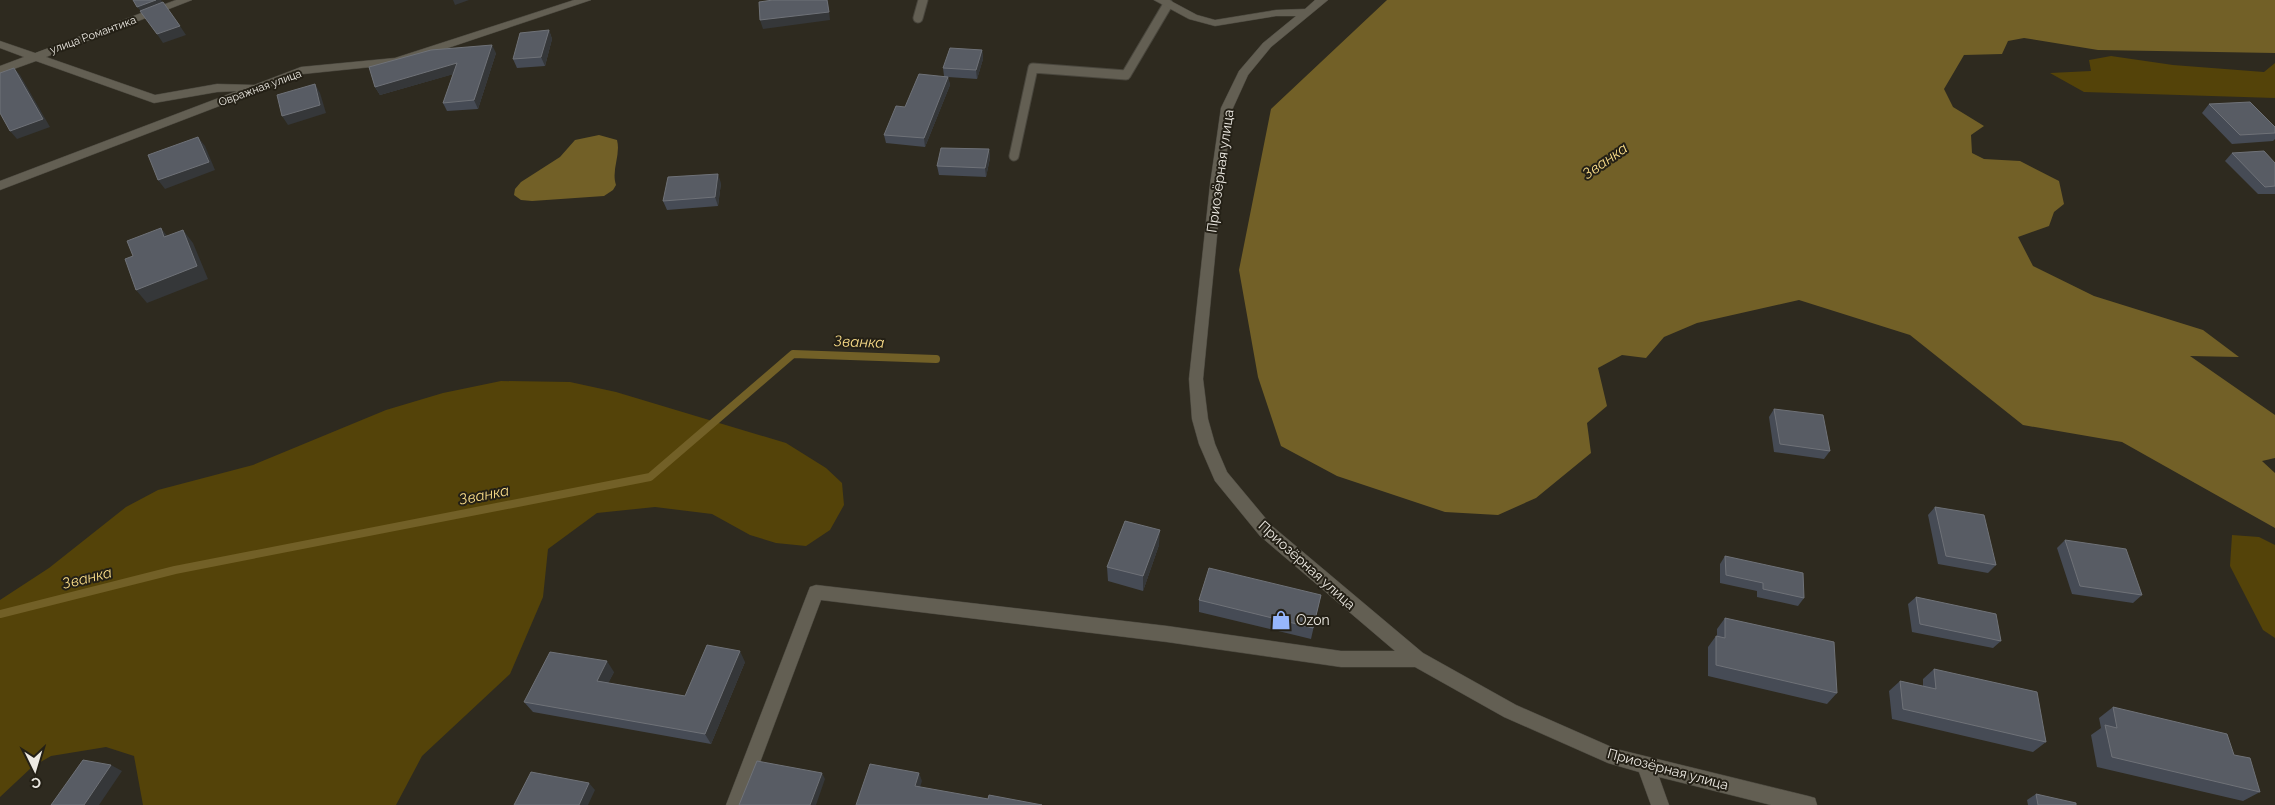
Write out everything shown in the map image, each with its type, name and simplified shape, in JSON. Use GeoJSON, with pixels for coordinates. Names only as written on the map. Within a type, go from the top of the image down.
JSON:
{"type":"FeatureCollection","features":[{"type":"Feature","properties":{"kind":"street","name":"улица Романтика"},"geometry":{"type":"LineString","coordinates":[[0,70],[186,0]]}},
{"type":"Feature","properties":{"kind":"street","name":"Овражная улица"},"geometry":{"type":"LineString","coordinates":[[0,186],[300,71],[396,60],[585,0]]}},
{"type":"Feature","properties":{"kind":"street","name":"Приозёрная улица"},"geometry":{"type":"LineString","coordinates":[[1322,0],[1267,45],[1243,74],[1228,108],[1216,184],[1196,379],[1200,419],[1207,444],[1220,476],[1266,531],[1417,659],[1510,712],[1615,757],[1808,805]]}},
{"type":"Feature","properties":{"kind":"street"},"geometry":{"type":"LineString","coordinates":[[1164,2],[1193,18],[1215,23],[1276,13],[1306,12]]}},
{"type":"Feature","properties":{"kind":"street"},"geometry":{"type":"LineString","coordinates":[[0,44],[154,99],[216,88],[262,86]]}},
{"type":"Feature","properties":{"kind":"street"},"geometry":{"type":"LineString","coordinates":[[735,805],[816,592],[1167,634],[1341,659],[1417,659]]}},
{"type":"Feature","properties":{"kind":"street"},"geometry":{"type":"LineString","coordinates":[[1645,764],[1660,805]]}},
{"type":"Feature","properties":{"kind":"lane"},"geometry":{"type":"LineString","coordinates":[[918,18],[923,0]]}},
{"type":"Feature","properties":{"kind":"lane"},"geometry":{"type":"LineString","coordinates":[[1014,156],[1034,68],[1126,75],[1164,2]]}},
{"type":"Feature","properties":{"kind":"shaded area"},"geometry":{"type":"Polygon","coordinates":[[[2111,56],[2173,65],[2264,72],[2275,63],[2275,98],[2084,92],[2050,73],[2091,71],[2089,60],[2111,56]]]}},
{"type":"Feature","properties":{"kind":"shaded area"},"geometry":{"type":"Polygon","coordinates":[[[501,381],[570,382],[616,392],[786,443],[826,468],[842,483],[844,505],[830,530],[806,546],[776,543],[750,535],[712,514],[655,507],[597,513],[548,549],[543,597],[510,674],[422,756],[396,805],[143,805],[134,756],[106,747],[51,756],[32,767],[0,797],[0,600],[49,568],[126,507],[158,490],[253,465],[386,410],[443,393],[501,381]]]}},
{"type":"Feature","properties":{"kind":"shaded area"},"geometry":{"type":"Polygon","coordinates":[[[2232,535],[2259,537],[2275,545],[2275,638],[2263,630],[2230,566],[2232,535]]]}},
{"type":"Feature","properties":{"kind":"water"},"geometry":{"type":"Polygon","coordinates":[[[1387,0],[2275,0],[2275,53],[2098,50],[2024,38],[2008,41],[2002,54],[1964,55],[1944,89],[1953,107],[1984,126],[1971,135],[1972,153],[1984,159],[2020,161],[2059,181],[2064,204],[2054,212],[2049,226],[2018,237],[2033,266],[2094,296],[2203,330],[2239,357],[2190,356],[2275,415],[2275,458],[2262,461],[2275,473],[2275,528],[2122,442],[2023,425],[1910,335],[1799,300],[1697,323],[1664,337],[1646,358],[1622,355],[1598,368],[1607,406],[1587,423],[1591,453],[1536,498],[1498,515],[1445,512],[1337,476],[1281,446],[1258,377],[1239,270],[1271,109],[1387,0]]]}},
{"type":"Feature","properties":{"kind":"water"},"geometry":{"type":"Polygon","coordinates":[[[599,135],[617,140],[616,185],[613,190],[604,196],[532,201],[521,200],[514,195],[515,189],[521,182],[560,157],[575,140],[599,135]]]}},
{"type":"Feature","properties":{"kind":"building"},"geometry":{"type":"Polygon","coordinates":[[[133,0],[156,0],[137,7],[133,0]]]}},
{"type":"Feature","properties":{"kind":"building"},"geometry":{"type":"Polygon","coordinates":[[[773,0],[827,0],[829,12],[760,20],[759,2],[773,0]]]}},
{"type":"Feature","properties":{"kind":"building"},"geometry":{"type":"Polygon","coordinates":[[[163,2],[180,26],[157,34],[140,11],[163,2]]]}},
{"type":"Feature","properties":{"kind":"building"},"geometry":{"type":"Polygon","coordinates":[[[549,30],[541,57],[513,59],[520,33],[549,30]]]}},
{"type":"Feature","properties":{"kind":"building"},"geometry":{"type":"Polygon","coordinates":[[[492,45],[474,100],[443,103],[457,63],[375,87],[369,67],[431,50],[492,45]]]}},
{"type":"Feature","properties":{"kind":"building"},"geometry":{"type":"Polygon","coordinates":[[[950,48],[982,50],[976,70],[943,68],[950,48]]]}},
{"type":"Feature","properties":{"kind":"building"},"geometry":{"type":"Polygon","coordinates":[[[14,68],[43,119],[10,131],[0,113],[0,73],[14,68]]]}},
{"type":"Feature","properties":{"kind":"building"},"geometry":{"type":"Polygon","coordinates":[[[919,74],[948,77],[924,138],[884,135],[896,106],[905,107],[919,74]]]}},
{"type":"Feature","properties":{"kind":"building"},"geometry":{"type":"Polygon","coordinates":[[[315,84],[320,105],[282,116],[277,95],[315,84]]]}},
{"type":"Feature","properties":{"kind":"building"},"geometry":{"type":"Polygon","coordinates":[[[2250,102],[2275,127],[2275,133],[2240,135],[2209,104],[2250,102]]]}},
{"type":"Feature","properties":{"kind":"building"},"geometry":{"type":"Polygon","coordinates":[[[198,137],[209,162],[158,180],[148,155],[198,137]]]}},
{"type":"Feature","properties":{"kind":"building"},"geometry":{"type":"Polygon","coordinates":[[[941,148],[989,149],[985,168],[937,166],[941,148]]]}},
{"type":"Feature","properties":{"kind":"building"},"geometry":{"type":"Polygon","coordinates":[[[2264,151],[2275,163],[2275,186],[2265,187],[2232,153],[2264,151]]]}},
{"type":"Feature","properties":{"kind":"building"},"geometry":{"type":"Polygon","coordinates":[[[718,174],[715,197],[663,201],[668,177],[718,174]]]}},
{"type":"Feature","properties":{"kind":"building"},"geometry":{"type":"Polygon","coordinates":[[[161,228],[164,237],[183,230],[197,266],[136,290],[125,259],[133,256],[127,241],[161,228]]]}},
{"type":"Feature","properties":{"kind":"building"},"geometry":{"type":"Polygon","coordinates":[[[1774,409],[1823,415],[1830,451],[1780,444],[1774,409]]]}},
{"type":"Feature","properties":{"kind":"building"},"geometry":{"type":"Polygon","coordinates":[[[1935,507],[1984,515],[1996,565],[1946,556],[1935,507]]]}},
{"type":"Feature","properties":{"kind":"building"},"geometry":{"type":"Polygon","coordinates":[[[1125,521],[1160,530],[1143,576],[1107,567],[1125,521]]]}},
{"type":"Feature","properties":{"kind":"building"},"geometry":{"type":"Polygon","coordinates":[[[2065,540],[2126,549],[2142,595],[2080,586],[2065,540]]]}},
{"type":"Feature","properties":{"kind":"building"},"geometry":{"type":"Polygon","coordinates":[[[1725,556],[1803,573],[1804,598],[1763,589],[1763,583],[1726,575],[1725,556]]]}},
{"type":"Feature","properties":{"kind":"building"},"geometry":{"type":"Polygon","coordinates":[[[1209,568],[1321,595],[1313,628],[1199,600],[1209,568]]]}},
{"type":"Feature","properties":{"kind":"building"},"geometry":{"type":"Polygon","coordinates":[[[1916,597],[1996,614],[2001,641],[1920,624],[1916,597]]]}},
{"type":"Feature","properties":{"kind":"building"},"geometry":{"type":"Polygon","coordinates":[[[1725,618],[1834,642],[1837,693],[1716,665],[1716,636],[1725,638],[1725,618]]]}},
{"type":"Feature","properties":{"kind":"building"},"geometry":{"type":"Polygon","coordinates":[[[707,645],[740,651],[705,734],[524,702],[550,652],[607,661],[597,681],[685,696],[707,645]]]}},
{"type":"Feature","properties":{"kind":"building"},"geometry":{"type":"Polygon","coordinates":[[[1934,669],[2037,692],[2046,742],[1903,709],[1900,681],[1936,689],[1934,669]]]}},
{"type":"Feature","properties":{"kind":"building"},"geometry":{"type":"Polygon","coordinates":[[[2113,707],[2227,734],[2234,755],[2250,758],[2260,792],[2112,757],[2105,725],[2117,728],[2113,707]]]}},
{"type":"Feature","properties":{"kind":"building"},"geometry":{"type":"Polygon","coordinates":[[[83,760],[111,765],[84,805],[51,805],[83,760]]]}},
{"type":"Feature","properties":{"kind":"building"},"geometry":{"type":"Polygon","coordinates":[[[757,761],[822,773],[810,805],[739,805],[757,761]]]}},
{"type":"Feature","properties":{"kind":"building"},"geometry":{"type":"Polygon","coordinates":[[[870,764],[919,773],[915,786],[988,799],[989,795],[1042,805],[856,805],[870,764]]]}},
{"type":"Feature","properties":{"kind":"building"},"geometry":{"type":"Polygon","coordinates":[[[531,772],[589,783],[579,805],[514,805],[531,772]]]}},
{"type":"Feature","properties":{"kind":"building"},"geometry":{"type":"Polygon","coordinates":[[[2036,794],[2076,803],[2076,805],[2038,805],[2036,794]]]}},
{"type":"Feature","properties":{"kind":"waterway","name":"Званка"},"geometry":{"type":"LineString","coordinates":[[0,614],[175,570],[650,477],[793,354],[936,359]]}},
{"type":"Feature","properties":{"kind":"place","name":"Ozon"},"geometry":{"type":"Point","coordinates":[1281,620]}}]}
